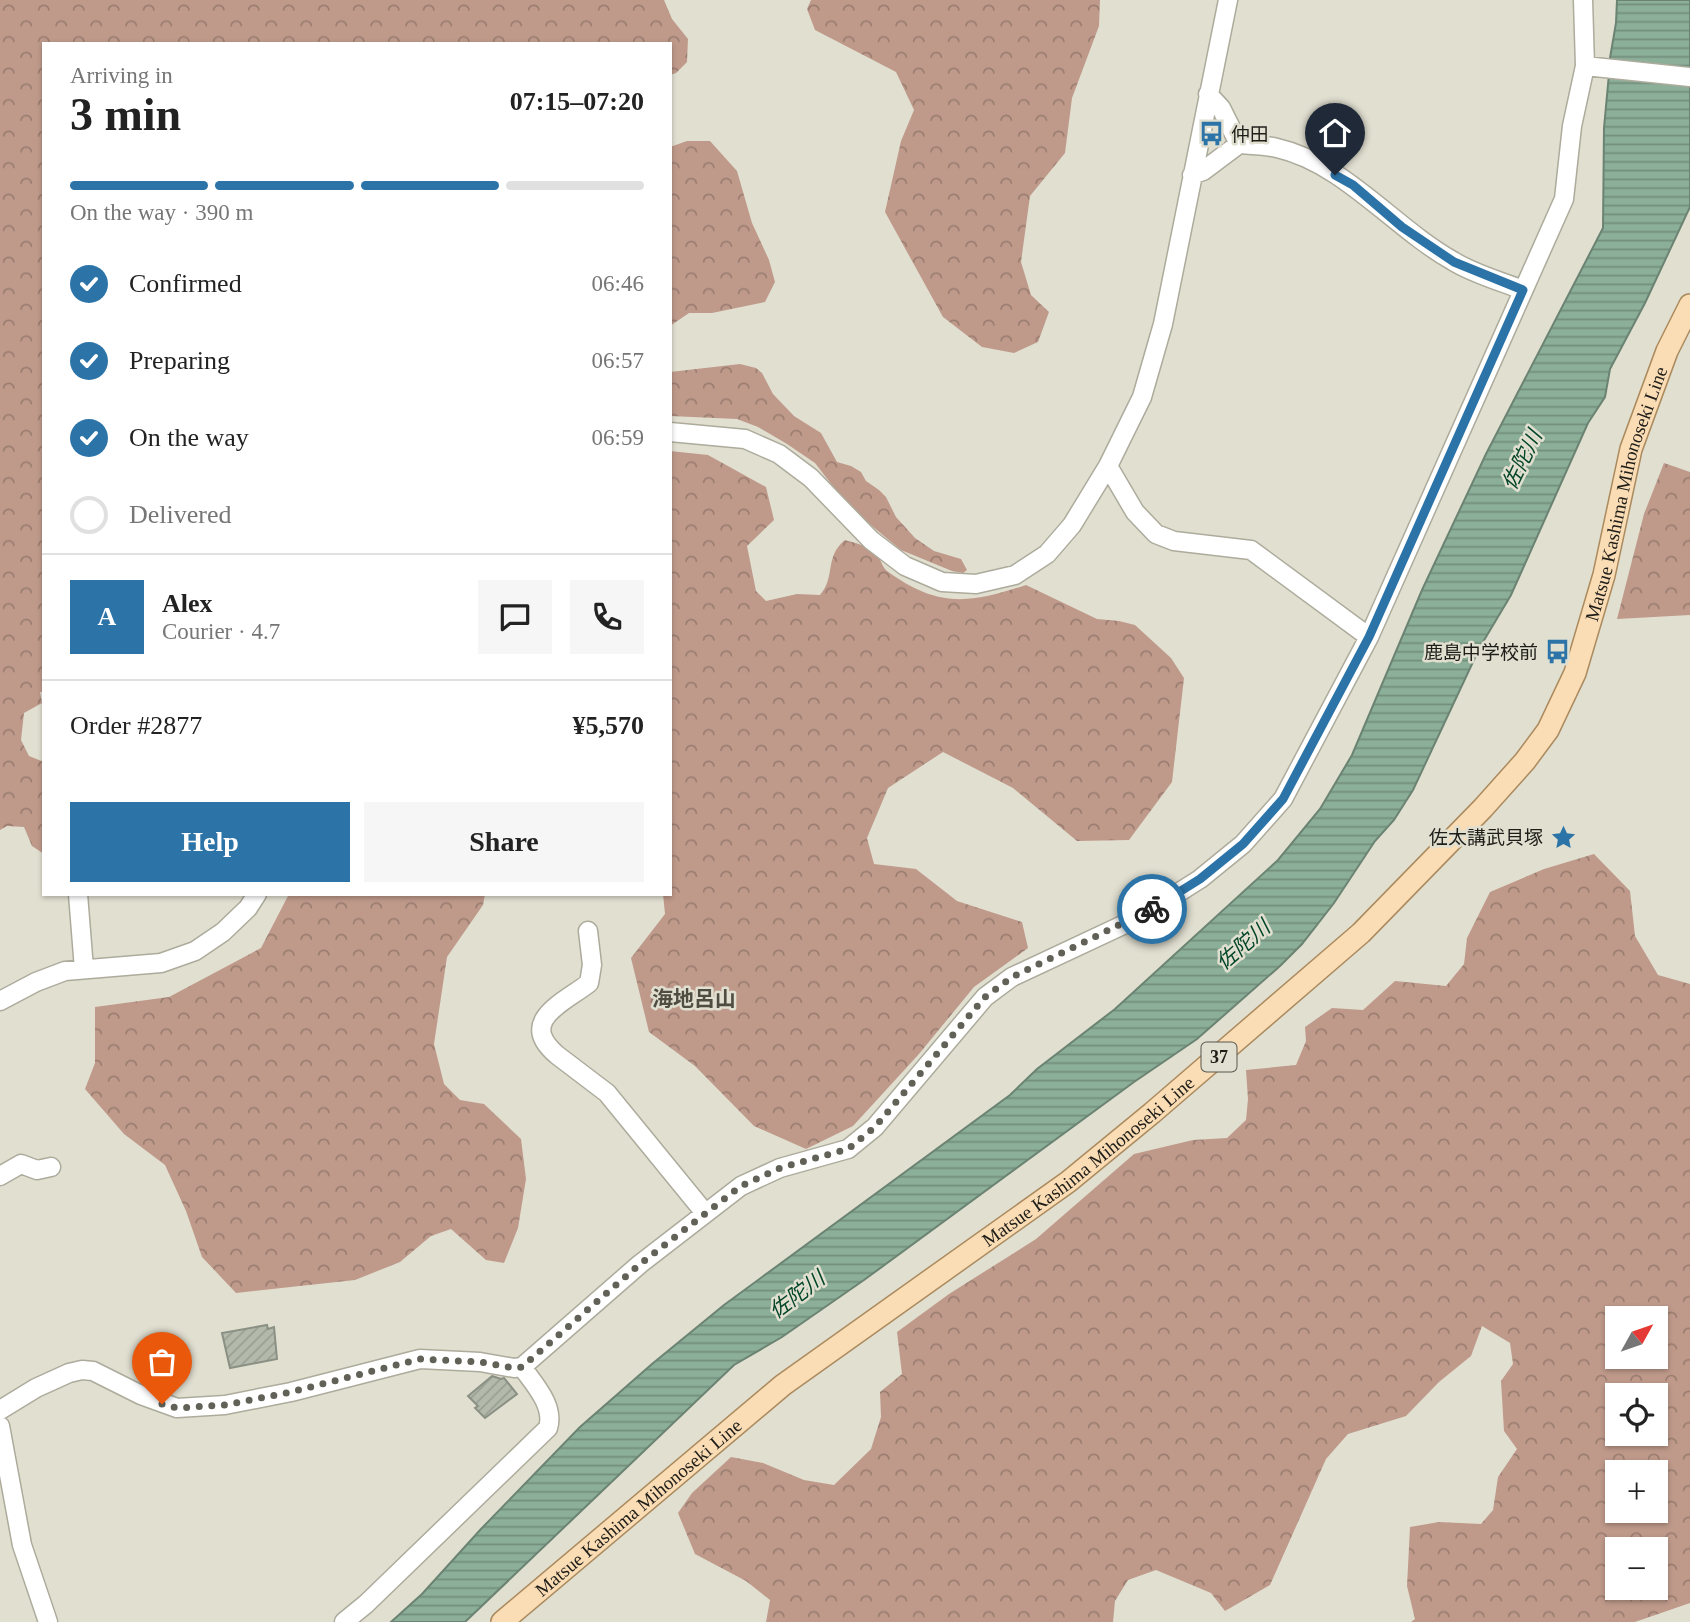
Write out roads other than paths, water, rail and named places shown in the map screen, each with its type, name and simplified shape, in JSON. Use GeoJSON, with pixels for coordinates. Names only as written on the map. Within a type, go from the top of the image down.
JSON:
{"type":"FeatureCollection","features":[{"type":"Feature","properties":{"kind":"main road","name":"Matsue Kashima Mihonoseki Line"},"geometry":{"type":"LineString","coordinates":[[502,1622],[783,1385],[1068,1182],[1152,1113],[1361,933],[1483,808],[1525,761],[1548,730],[1575,673],[1604,575],[1631,449],[1667,351],[1690,305]]}},
{"type":"Feature","properties":{"kind":"street"},"geometry":{"type":"LineString","coordinates":[[672,432],[745,439],[779,454],[811,478],[871,540],[905,566],[942,582],[976,584],[1015,575],[1047,554],[1072,525],[1108,466],[1142,397],[1163,324],[1228,0]]}},
{"type":"Feature","properties":{"kind":"street"},"geometry":{"type":"LineString","coordinates":[[0,1410],[36,1388],[82,1370],[93,1371],[152,1400],[177,1408],[225,1405],[291,1392],[420,1359],[522,1367],[640,1264],[741,1186],[780,1168],[848,1149],[875,1127],[985,997],[1012,977],[1140,916],[1200,879],[1243,844],[1283,799],[1369,637],[1563,200],[1572,126],[1585,66],[1583,0]]}},
{"type":"Feature","properties":{"kind":"street"},"geometry":{"type":"LineString","coordinates":[[1585,66],[1690,77]]}},
{"type":"Feature","properties":{"kind":"street"},"geometry":{"type":"LineString","coordinates":[[1208,94],[1220,108],[1239,144]]}},
{"type":"Feature","properties":{"kind":"street"},"geometry":{"type":"LineString","coordinates":[[1192,175],[1203,171],[1239,144],[1276,147],[1301,156],[1353,185],[1402,227],[1454,262],[1523,290]]}},
{"type":"Feature","properties":{"kind":"street"},"geometry":{"type":"LineString","coordinates":[[1108,466],[1136,512],[1156,534],[1174,541],[1251,550],[1369,637]]}},
{"type":"Feature","properties":{"kind":"street"},"geometry":{"type":"LineString","coordinates":[[78,896],[84,969]]}},
{"type":"Feature","properties":{"kind":"street"},"geometry":{"type":"LineString","coordinates":[[0,1001],[36,982],[65,971],[161,963],[195,951],[223,932],[248,908],[256,896]]}},
{"type":"Feature","properties":{"kind":"street"},"geometry":{"type":"LineString","coordinates":[[588,931],[592,965],[589,983],[548,1014],[541,1026],[541,1036],[549,1049],[607,1093],[705,1213]]}},
{"type":"Feature","properties":{"kind":"street"},"geometry":{"type":"LineString","coordinates":[[0,1176],[21,1164],[37,1170],[51,1167]]}},
{"type":"Feature","properties":{"kind":"street"},"geometry":{"type":"LineString","coordinates":[[344,1622],[366,1604],[548,1428],[550,1421],[547,1407],[538,1388],[522,1367]]}},
{"type":"Feature","properties":{"kind":"street"},"geometry":{"type":"LineString","coordinates":[[0,1426],[22,1545],[48,1622]]}},
{"type":"Feature","properties":{"kind":"water"},"geometry":{"type":"Polygon","coordinates":[[[1617,0],[1690,0],[1690,74],[1609,64],[1617,0]]]}},
{"type":"Feature","properties":{"kind":"water","name":"佐陀川"},"geometry":{"type":"Polygon","coordinates":[[[1609,74],[1690,84],[1690,207],[1645,303],[1610,369],[1605,397],[1588,423],[1511,595],[1480,647],[1413,790],[1394,820],[1375,841],[1334,903],[1302,944],[1197,1039],[1134,1082],[864,1280],[782,1337],[734,1365],[465,1622],[391,1622],[422,1594],[580,1427],[724,1305],[1010,1095],[1037,1069],[1115,1009],[1278,860],[1320,809],[1352,755],[1422,590],[1486,454],[1603,228],[1604,128],[1609,74]]]}},
{"type":"Feature","properties":{"kind":"place","name":"仲田"},"geometry":{"type":"Point","coordinates":[1211,134]}},
{"type":"Feature","properties":{"kind":"place","name":"鹿島中学校前"},"geometry":{"type":"Point","coordinates":[1558,652]}},
{"type":"Feature","properties":{"kind":"place","name":"佐太講武貝塚"},"geometry":{"type":"Point","coordinates":[1563,837]}},
{"type":"Feature","properties":{"kind":"district","name":"海地呂山"},"geometry":{"type":"Point","coordinates":[694,999]}}]}
